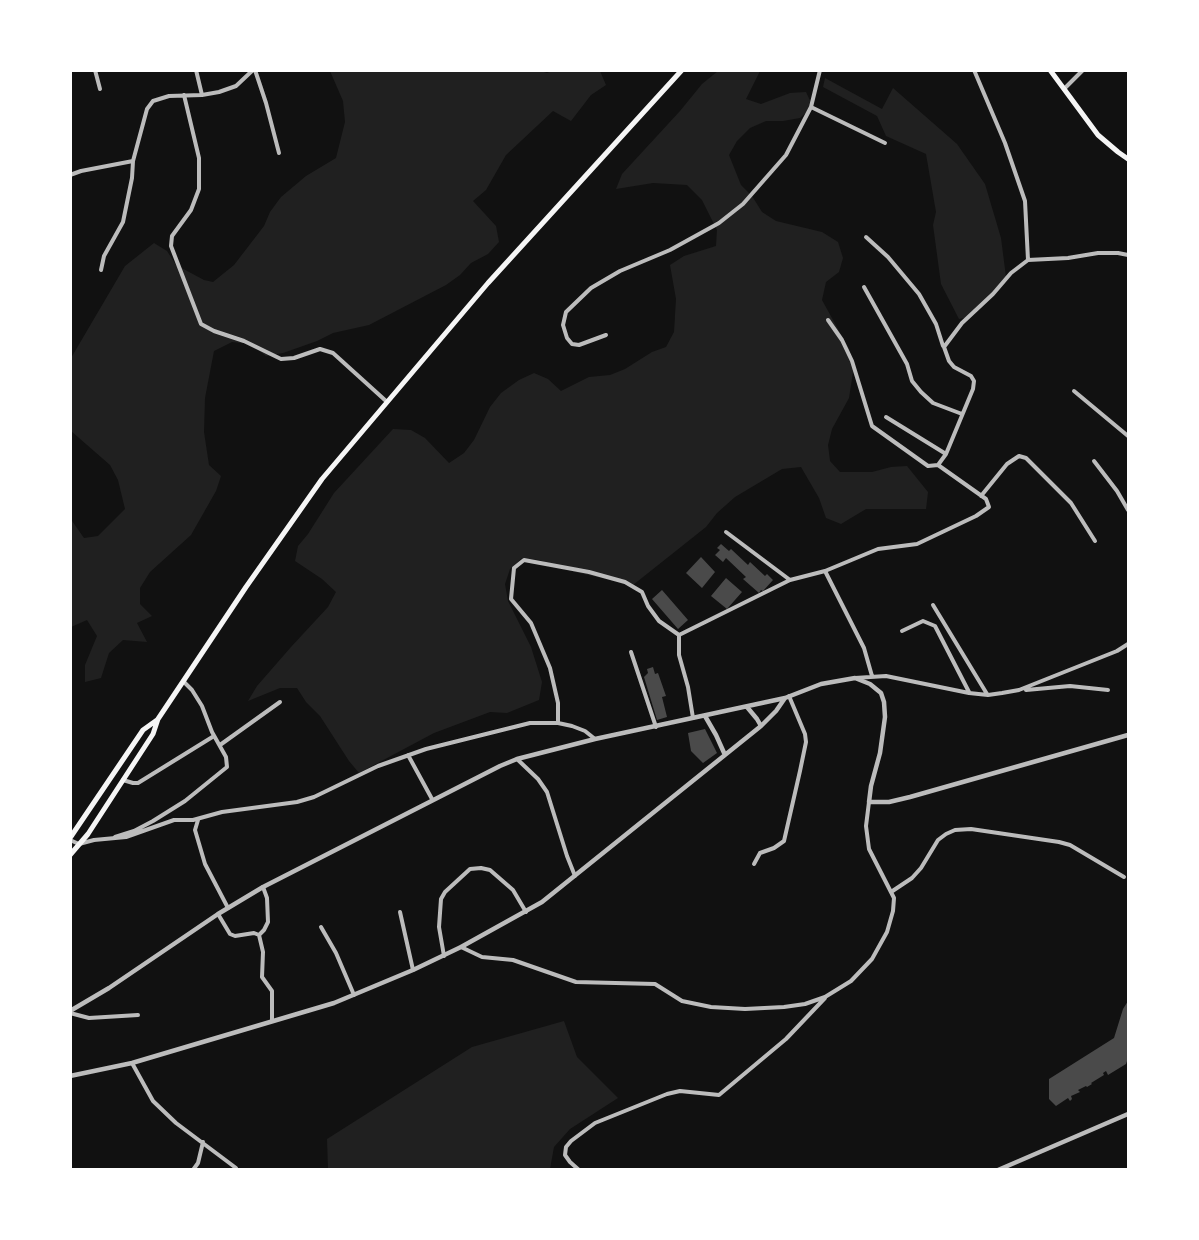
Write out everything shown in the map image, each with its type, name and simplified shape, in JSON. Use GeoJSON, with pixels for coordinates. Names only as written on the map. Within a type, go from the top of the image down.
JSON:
{"type":"FeatureCollection","features":[{"type":"Feature","properties":{"kind":"main road"},"geometry":{"type":"LineString","coordinates":[[70,855],[98,819],[153,734],[158,719],[322,478],[488,283],[682,70]]}},
{"type":"Feature","properties":{"kind":"main road"},"geometry":{"type":"LineString","coordinates":[[1050,70],[1098,135],[1128,159]]}},
{"type":"Feature","properties":{"kind":"main road"},"geometry":{"type":"LineString","coordinates":[[70,839],[143,730],[158,719]]}},
{"type":"Feature","properties":{"kind":"main road"},"geometry":{"type":"LineString","coordinates":[[87,814],[98,819]]}},
{"type":"Feature","properties":{"kind":"street"},"geometry":{"type":"LineString","coordinates":[[94,70],[100,89]]}},
{"type":"Feature","properties":{"kind":"street"},"geometry":{"type":"LineString","coordinates":[[196,70],[202,95]]}},
{"type":"Feature","properties":{"kind":"street"},"geometry":{"type":"LineString","coordinates":[[101,270],[104,256],[123,222],[132,178],[133,160],[149,105],[162,97],[202,95],[236,86],[254,70],[266,102],[279,153]]}},
{"type":"Feature","properties":{"kind":"street"},"geometry":{"type":"LineString","coordinates":[[606,334],[579,345],[572,344],[562,325],[566,312],[591,288],[620,271],[670,250],[719,224],[743,204],[786,154],[811,107],[820,70]]}},
{"type":"Feature","properties":{"kind":"street"},"geometry":{"type":"LineString","coordinates":[[974,70],[1005,143],[1025,201],[1028,261]]}},
{"type":"Feature","properties":{"kind":"street"},"geometry":{"type":"LineString","coordinates":[[1064,89],[1083,70]]}},
{"type":"Feature","properties":{"kind":"street"},"geometry":{"type":"LineString","coordinates":[[184,95],[199,158],[199,189],[191,210],[172,237],[171,246],[201,324],[214,332],[244,340],[281,359],[294,358],[320,350],[333,353],[386,401]]}},
{"type":"Feature","properties":{"kind":"street"},"geometry":{"type":"LineString","coordinates":[[811,107],[885,143]]}},
{"type":"Feature","properties":{"kind":"street"},"geometry":{"type":"LineString","coordinates":[[70,175],[133,160]]}},
{"type":"Feature","properties":{"kind":"street"},"geometry":{"type":"LineString","coordinates":[[866,237],[888,257],[919,294],[936,324],[949,361],[974,381],[946,454],[938,465]]}},
{"type":"Feature","properties":{"kind":"street"},"geometry":{"type":"LineString","coordinates":[[944,347],[962,323],[993,294],[1011,273],[1028,261],[1098,253],[1128,255]]}},
{"type":"Feature","properties":{"kind":"street"},"geometry":{"type":"LineString","coordinates":[[864,287],[907,364],[912,381],[933,403],[962,414]]}},
{"type":"Feature","properties":{"kind":"street"},"geometry":{"type":"LineString","coordinates":[[679,635],[790,580],[825,571],[872,551],[911,546],[989,507],[989,503],[981,495],[938,465],[928,466],[872,426],[852,361],[842,340],[828,320]]}},
{"type":"Feature","properties":{"kind":"street"},"geometry":{"type":"LineString","coordinates":[[1074,391],[1128,436]]}},
{"type":"Feature","properties":{"kind":"street"},"geometry":{"type":"LineString","coordinates":[[886,417],[946,454]]}},
{"type":"Feature","properties":{"kind":"street"},"geometry":{"type":"LineString","coordinates":[[981,495],[1007,464],[1019,456],[1026,458],[1071,503],[1095,541]]}},
{"type":"Feature","properties":{"kind":"street"},"geometry":{"type":"LineString","coordinates":[[1094,461],[1117,490],[1128,510]]}},
{"type":"Feature","properties":{"kind":"street"},"geometry":{"type":"LineString","coordinates":[[726,532],[790,580]]}},
{"type":"Feature","properties":{"kind":"street"},"geometry":{"type":"LineString","coordinates":[[558,723],[558,703],[550,668],[531,623],[511,599],[514,568],[524,560],[566,567],[625,582],[642,592],[648,606],[659,621],[679,635]]}},
{"type":"Feature","properties":{"kind":"street"},"geometry":{"type":"LineString","coordinates":[[825,571],[864,648],[872,676]]}},
{"type":"Feature","properties":{"kind":"street"},"geometry":{"type":"LineString","coordinates":[[933,605],[987,695]]}},
{"type":"Feature","properties":{"kind":"street"},"geometry":{"type":"LineString","coordinates":[[902,631],[923,621],[935,626],[969,693]]}},
{"type":"Feature","properties":{"kind":"street"},"geometry":{"type":"LineString","coordinates":[[679,635],[679,655],[688,687],[693,719]]}},
{"type":"Feature","properties":{"kind":"street"},"geometry":{"type":"LineString","coordinates":[[1019,690],[1117,651],[1128,644]]}},
{"type":"Feature","properties":{"kind":"street"},"geometry":{"type":"LineString","coordinates":[[631,652],[656,727]]}},
{"type":"Feature","properties":{"kind":"street"},"geometry":{"type":"LineString","coordinates":[[70,1012],[218,914],[263,887],[432,799],[517,759],[595,739],[747,707],[787,697],[821,684],[872,676],[886,676],[987,695],[1070,686],[1108,690]]}},
{"type":"Feature","properties":{"kind":"street"},"geometry":{"type":"LineString","coordinates":[[461,947],[482,957],[520,962],[576,982],[655,984],[682,1001],[711,1007],[745,1009],[784,1007],[805,1004],[839,990],[857,976],[880,946],[893,911],[894,898],[869,849],[866,826],[871,786],[884,734],[884,702],[881,693],[876,688],[855,678]]}},
{"type":"Feature","properties":{"kind":"street"},"geometry":{"type":"LineString","coordinates":[[70,839],[79,844],[134,831],[185,801],[225,770],[228,761],[214,736],[198,698],[184,682]]}},
{"type":"Feature","properties":{"kind":"street"},"geometry":{"type":"LineString","coordinates":[[70,1076],[132,1063],[354,996],[444,956],[526,912],[575,876],[760,726],[787,697]]}},
{"type":"Feature","properties":{"kind":"street"},"geometry":{"type":"LineString","coordinates":[[754,864],[754,860],[760,853],[784,841],[806,742],[805,734],[787,697]]}},
{"type":"Feature","properties":{"kind":"street"},"geometry":{"type":"LineString","coordinates":[[219,745],[280,702]]}},
{"type":"Feature","properties":{"kind":"street"},"geometry":{"type":"LineString","coordinates":[[747,707],[757,718],[760,726]]}},
{"type":"Feature","properties":{"kind":"street"},"geometry":{"type":"LineString","coordinates":[[705,716],[717,735],[725,755]]}},
{"type":"Feature","properties":{"kind":"street"},"geometry":{"type":"LineString","coordinates":[[110,838],[126,837],[174,820],[198,820],[222,812],[285,805],[315,797],[378,766],[408,755],[439,745],[530,723],[558,723],[585,731],[595,739]]}},
{"type":"Feature","properties":{"kind":"street"},"geometry":{"type":"LineString","coordinates":[[869,802],[889,802],[910,797],[1128,735]]}},
{"type":"Feature","properties":{"kind":"street"},"geometry":{"type":"LineString","coordinates":[[123,780],[138,783],[214,736]]}},
{"type":"Feature","properties":{"kind":"street"},"geometry":{"type":"LineString","coordinates":[[408,755],[432,799]]}},
{"type":"Feature","properties":{"kind":"street"},"geometry":{"type":"LineString","coordinates":[[517,759],[538,779],[547,792],[575,876]]}},
{"type":"Feature","properties":{"kind":"street"},"geometry":{"type":"LineString","coordinates":[[198,820],[195,830],[205,864],[228,908]]}},
{"type":"Feature","properties":{"kind":"street"},"geometry":{"type":"LineString","coordinates":[[891,892],[912,878],[938,840],[955,830],[971,829],[1070,845],[1124,877]]}},
{"type":"Feature","properties":{"kind":"street"},"geometry":{"type":"LineString","coordinates":[[444,956],[439,927],[441,899],[445,892],[470,869],[490,870],[513,890],[526,912]]}},
{"type":"Feature","properties":{"kind":"street"},"geometry":{"type":"LineString","coordinates":[[259,935],[264,930],[268,917],[267,898],[263,887]]}},
{"type":"Feature","properties":{"kind":"street"},"geometry":{"type":"LineString","coordinates":[[400,912],[413,970]]}},
{"type":"Feature","properties":{"kind":"street"},"geometry":{"type":"LineString","coordinates":[[218,914],[230,934],[235,936],[255,933],[259,935]]}},
{"type":"Feature","properties":{"kind":"street"},"geometry":{"type":"LineString","coordinates":[[321,927],[336,953],[354,996]]}},
{"type":"Feature","properties":{"kind":"street"},"geometry":{"type":"LineString","coordinates":[[259,935],[263,952],[262,977],[272,991],[272,1021]]}},
{"type":"Feature","properties":{"kind":"street"},"geometry":{"type":"LineString","coordinates":[[579,1170],[565,1155],[566,1147],[595,1123],[680,1091],[719,1095],[786,1039],[825,997]]}},
{"type":"Feature","properties":{"kind":"street"},"geometry":{"type":"LineString","coordinates":[[70,1012],[88,1018],[138,1015]]}},
{"type":"Feature","properties":{"kind":"street"},"geometry":{"type":"LineString","coordinates":[[132,1063],[153,1101],[176,1123],[236,1168]]}},
{"type":"Feature","properties":{"kind":"street"},"geometry":{"type":"LineString","coordinates":[[998,1170],[1128,1114]]}},
{"type":"Feature","properties":{"kind":"street"},"geometry":{"type":"LineString","coordinates":[[193,1170],[198,1163],[203,1142]]}},
{"type":"Feature","properties":{"kind":"shaded area"},"geometry":{"type":"Polygon","coordinates":[[[537,70],[547,73],[555,70],[600,71],[606,85],[591,95],[571,121],[553,111],[506,155],[486,190],[473,201],[496,226],[499,242],[488,254],[471,263],[446,285],[369,325],[333,333],[283,353],[266,356],[251,344],[232,342],[214,351],[205,398],[204,432],[209,465],[221,476],[216,491],[191,535],[150,572],[140,588],[140,604],[152,616],[137,623],[147,642],[123,640],[109,653],[101,678],[85,682],[85,665],[97,636],[87,620],[71,627],[70,518],[84,538],[98,536],[125,509],[118,480],[110,465],[71,431],[71,358],[125,266],[154,243],[167,251],[176,265],[204,280],[213,282],[234,265],[264,226],[270,212],[281,197],[306,176],[336,158],[345,122],[343,101],[330,71],[537,70]]]}},
{"type":"Feature","properties":{"kind":"shaded area"},"geometry":{"type":"Polygon","coordinates":[[[718,71],[760,71],[746,99],[761,104],[790,93],[806,92],[813,107],[800,118],[766,121],[750,128],[737,141],[729,155],[741,185],[752,196],[762,212],[776,221],[822,232],[838,242],[843,258],[839,272],[826,282],[822,300],[849,349],[854,366],[849,398],[832,429],[828,445],[830,461],[840,472],[872,472],[907,466],[928,492],[926,509],[866,509],[841,524],[826,518],[819,498],[801,467],[782,469],[735,497],[717,513],[706,527],[633,585],[575,572],[539,560],[522,558],[510,569],[505,584],[508,601],[531,647],[542,682],[539,700],[507,713],[490,712],[434,733],[359,773],[320,716],[306,702],[297,688],[280,688],[248,701],[257,686],[328,607],[336,592],[322,579],[295,561],[298,546],[334,493],[393,429],[411,430],[425,438],[449,463],[464,453],[474,440],[490,407],[501,393],[519,380],[534,373],[548,379],[561,391],[589,377],[610,375],[625,369],[652,352],[666,347],[674,332],[676,299],[670,265],[684,256],[716,246],[717,230],[702,200],[687,185],[653,183],[616,189],[622,174],[702,84],[718,71]]]}},
{"type":"Feature","properties":{"kind":"shaded area"},"geometry":{"type":"Polygon","coordinates":[[[825,78],[882,109],[893,88],[957,144],[985,184],[1001,238],[1006,277],[970,317],[959,319],[941,284],[933,225],[936,212],[926,154],[886,136],[877,116],[823,87],[825,78]]]}},
{"type":"Feature","properties":{"kind":"shaded area"},"geometry":{"type":"Polygon","coordinates":[[[564,1021],[577,1057],[618,1098],[570,1129],[554,1147],[550,1169],[328,1169],[327,1139],[472,1047],[564,1021]]]}},
{"type":"Feature","properties":{"kind":"building"},"geometry":{"type":"Polygon","coordinates":[[[721,544],[729,551],[731,549],[748,565],[750,562],[773,580],[759,593],[743,579],[746,577],[726,558],[723,562],[715,555],[720,550],[717,548],[721,544]]]}},
{"type":"Feature","properties":{"kind":"building"},"geometry":{"type":"Polygon","coordinates":[[[701,557],[715,572],[702,588],[686,573],[701,557]]]}},
{"type":"Feature","properties":{"kind":"building"},"geometry":{"type":"Polygon","coordinates":[[[726,578],[742,592],[727,609],[711,596],[726,578]]]}},
{"type":"Feature","properties":{"kind":"building"},"geometry":{"type":"Polygon","coordinates":[[[662,590],[688,620],[678,629],[652,599],[662,590]]]}},
{"type":"Feature","properties":{"kind":"building"},"geometry":{"type":"Polygon","coordinates":[[[653,667],[655,674],[658,673],[666,696],[662,697],[667,717],[657,720],[644,677],[648,673],[647,669],[653,667]]]}},
{"type":"Feature","properties":{"kind":"building"},"geometry":{"type":"Polygon","coordinates":[[[705,729],[717,753],[703,763],[691,751],[688,733],[705,729]]]}},
{"type":"Feature","properties":{"kind":"building"},"geometry":{"type":"Polygon","coordinates":[[[1128,1001],[1128,1058],[1126,1064],[1108,1075],[1106,1071],[1092,1084],[1078,1090],[1080,1092],[1071,1096],[1070,1101],[1068,1098],[1056,1106],[1049,1099],[1049,1079],[1114,1038],[1123,1009],[1128,1001]]]}}]}
